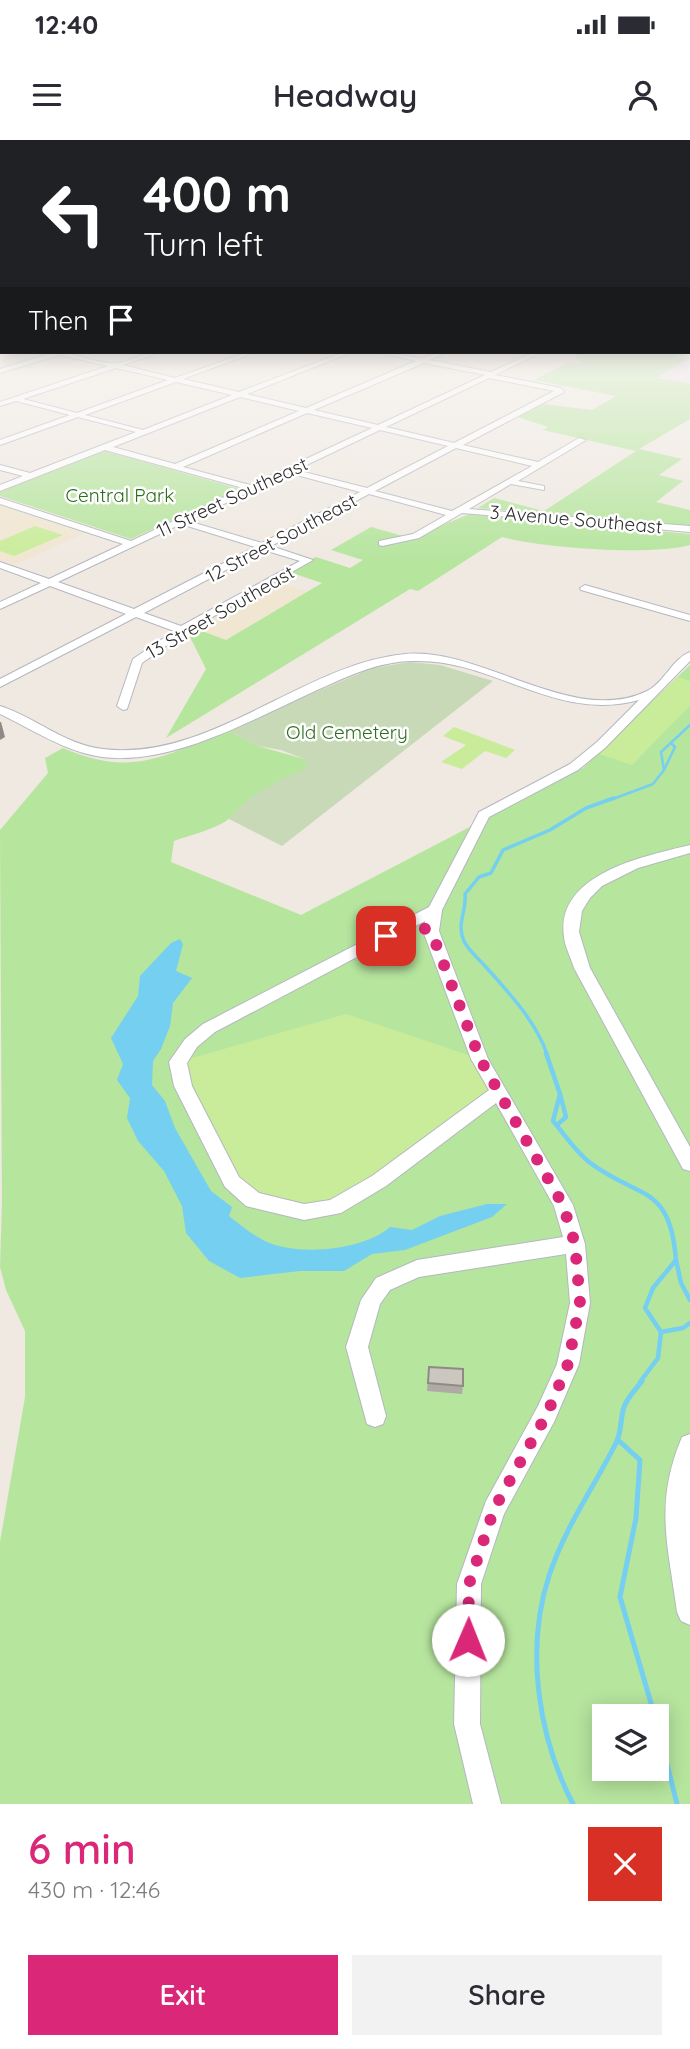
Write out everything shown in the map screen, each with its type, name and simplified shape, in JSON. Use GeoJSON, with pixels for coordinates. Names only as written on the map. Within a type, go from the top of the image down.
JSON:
{"type":"FeatureCollection","features":[{"type":"Feature","properties":{"kind":"street"},"geometry":{"type":"LineString","coordinates":[[42,406],[143,432]]}},
{"type":"Feature","properties":{"kind":"street"},"geometry":{"type":"LineString","coordinates":[[0,443],[103,406]]}},
{"type":"Feature","properties":{"kind":"street"},"geometry":{"type":"LineString","coordinates":[[0,488],[210,406]]}},
{"type":"Feature","properties":{"kind":"street"},"geometry":{"type":"LineString","coordinates":[[289,406],[539,466]]}},
{"type":"Feature","properties":{"kind":"street"},"geometry":{"type":"LineString","coordinates":[[175,467],[317,406]]}},
{"type":"Feature","properties":{"kind":"street","name":"11 Street Southeast"},"geometry":{"type":"LineString","coordinates":[[0,606],[425,406]]}},
{"type":"Feature","properties":{"kind":"street","name":"12 Street Southeast"},"geometry":{"type":"LineString","coordinates":[[0,684],[532,406]]}},
{"type":"Feature","properties":{"kind":"street"},"geometry":{"type":"LineString","coordinates":[[382,542],[416,536],[582,440]]}},
{"type":"Feature","properties":{"kind":"street"},"geometry":{"type":"LineString","coordinates":[[104,447],[251,488]]}},
{"type":"Feature","properties":{"kind":"street"},"geometry":{"type":"LineString","coordinates":[[0,467],[31,476]]}},
{"type":"Feature","properties":{"kind":"street","name":"3 Avenue Southeast"},"geometry":{"type":"LineString","coordinates":[[288,470],[459,513],[690,529]]}},
{"type":"Feature","properties":{"kind":"street"},"geometry":{"type":"LineString","coordinates":[[512,482],[541,488]]}},
{"type":"Feature","properties":{"kind":"street"},"geometry":{"type":"LineString","coordinates":[[0,501],[132,544]]}},
{"type":"Feature","properties":{"kind":"street"},"geometry":{"type":"LineString","coordinates":[[180,521],[264,547]]}},
{"type":"Feature","properties":{"kind":"street","name":"13 Street Southeast"},"geometry":{"type":"LineString","coordinates":[[123,706],[137,661],[182,630],[308,560],[264,547]]}},
{"type":"Feature","properties":{"kind":"street"},"geometry":{"type":"LineString","coordinates":[[0,565],[182,630]]}},
{"type":"Feature","properties":{"kind":"street"},"geometry":{"type":"LineString","coordinates":[[585,588],[690,618]]}},
{"type":"Feature","properties":{"kind":"street"},"geometry":{"type":"LineString","coordinates":[[595,703],[627,701],[650,693],[690,655]]}},
{"type":"Feature","properties":{"kind":"street"},"geometry":{"type":"LineString","coordinates":[[0,710],[100,753],[138,755],[180,745],[388,658],[433,659],[559,696],[595,703],[616,711],[620,716],[618,728]]}},
{"type":"Feature","properties":{"kind":"street"},"geometry":{"type":"LineString","coordinates":[[488,1804],[467,1724],[469,1584],[494,1509],[547,1414],[568,1364],[580,1303],[575,1244],[563,1205],[480,1059],[431,931],[435,910],[476,824],[484,815],[574,767],[618,728],[655,688]]}},
{"type":"Feature","properties":{"kind":"street"},"geometry":{"type":"LineString","coordinates":[[690,849],[622,868],[600,879],[576,906],[571,934],[582,968],[690,1164]]}},
{"type":"Feature","properties":{"kind":"street"},"geometry":{"type":"LineString","coordinates":[[435,910],[209,1028],[191,1043],[178,1062],[183,1086],[232,1182],[253,1200],[304,1212],[334,1207],[379,1181],[498,1093]]}},
{"type":"Feature","properties":{"kind":"street"},"geometry":{"type":"LineString","coordinates":[[410,923],[431,931]]}},
{"type":"Feature","properties":{"kind":"street"},"geometry":{"type":"LineString","coordinates":[[374,1416],[357,1347],[372,1300],[383,1284],[417,1269],[575,1244]]}},
{"type":"Feature","properties":{"kind":"street"},"geometry":{"type":"LineString","coordinates":[[690,1445],[682,1459],[675,1500],[690,1612]]}},
{"type":"Feature","properties":{"kind":"shaded area"},"geometry":{"type":"Polygon","coordinates":[[[0,505],[85,533],[14,565],[0,560],[0,505]]]}},
{"type":"Feature","properties":{"kind":"shaded area"},"geometry":{"type":"Polygon","coordinates":[[[274,581],[308,592],[226,640],[192,628],[274,581]]]}},
{"type":"Feature","properties":{"kind":"green space"},"geometry":{"type":"Polygon","coordinates":[[[540,406],[592,410],[599,406],[690,406],[690,419],[639,449],[682,459],[659,475],[683,481],[656,502],[690,510],[690,527],[478,508],[494,498],[544,511],[636,451],[543,430],[548,427],[518,417],[540,406]]]}},
{"type":"Feature","properties":{"kind":"green space","name":"Central Park"},"geometry":{"type":"Polygon","coordinates":[[[105,451],[240,489],[131,539],[0,496],[0,492],[105,451]]]}},
{"type":"Feature","properties":{"kind":"green space"},"geometry":{"type":"Polygon","coordinates":[[[470,514],[690,534],[690,545],[649,550],[596,549],[502,537],[418,591],[410,589],[166,738],[206,669],[189,635],[199,630],[226,640],[322,583],[289,572],[316,557],[350,568],[363,560],[331,550],[371,527],[410,538],[470,514]]]}},
{"type":"Feature","properties":{"kind":"green space"},"geometry":{"type":"Polygon","coordinates":[[[35,526],[63,535],[14,556],[0,551],[0,541],[35,526]]]}},
{"type":"Feature","properties":{"kind":"green space","name":"Old Cemetery"},"geometry":{"type":"Polygon","coordinates":[[[410,662],[440,665],[493,681],[282,846],[229,819],[255,795],[307,768],[304,759],[281,750],[258,746],[227,730],[372,668],[410,662]]]}},
{"type":"Feature","properties":{"kind":"green space"},"geometry":{"type":"Polygon","coordinates":[[[690,665],[690,1804],[0,1804],[0,1542],[25,1397],[25,1331],[6,1290],[0,1267],[0,830],[48,773],[45,758],[63,748],[109,762],[147,760],[185,748],[227,730],[258,746],[304,759],[308,768],[266,790],[225,822],[174,841],[171,862],[301,915],[583,768],[690,665]]]}},
{"type":"Feature","properties":{"kind":"green space"},"geometry":{"type":"Polygon","coordinates":[[[678,677],[690,681],[690,706],[632,765],[599,754],[678,677]]]}},
{"type":"Feature","properties":{"kind":"green space"},"geometry":{"type":"Polygon","coordinates":[[[454,727],[515,750],[506,758],[485,751],[462,769],[441,762],[466,745],[443,736],[454,727]]]}},
{"type":"Feature","properties":{"kind":"green space"},"geometry":{"type":"Polygon","coordinates":[[[346,1014],[480,1059],[497,1093],[334,1207],[282,1209],[231,1179],[178,1062],[346,1014]]]}},
{"type":"Feature","properties":{"kind":"water"},"geometry":{"type":"Polygon","coordinates":[[[180,939],[183,944],[176,971],[192,978],[173,1003],[170,1026],[153,1061],[152,1085],[165,1101],[175,1128],[211,1191],[232,1207],[229,1216],[269,1243],[288,1248],[319,1250],[351,1245],[390,1227],[412,1230],[440,1216],[487,1204],[507,1204],[492,1217],[405,1250],[372,1254],[344,1271],[300,1271],[240,1278],[209,1261],[186,1233],[182,1206],[164,1171],[138,1141],[127,1118],[130,1098],[117,1080],[123,1064],[111,1038],[138,996],[140,976],[171,943],[180,939]]]}},
{"type":"Feature","properties":{"kind":"building"},"geometry":{"type":"Polygon","coordinates":[[[429,1367],[463,1369],[463,1386],[428,1383],[429,1367]]]}},
{"type":"Feature","properties":{"kind":"waterway"},"geometry":{"type":"LineString","coordinates":[[664,770],[661,752],[690,725]]}},
{"type":"Feature","properties":{"kind":"waterway"},"geometry":{"type":"LineString","coordinates":[[664,770],[675,747],[672,744]]}},
{"type":"Feature","properties":{"kind":"waterway"},"geometry":{"type":"LineString","coordinates":[[610,800],[653,784],[664,770]]}},
{"type":"Feature","properties":{"kind":"waterway"},"geometry":{"type":"LineString","coordinates":[[547,1054],[536,1030],[520,1007],[464,941],[461,923],[465,894],[479,877],[491,873],[503,850],[550,830],[586,808],[614,798]]}},
{"type":"Feature","properties":{"kind":"waterway"},"geometry":{"type":"LineString","coordinates":[[546,1053],[560,1094]]}},
{"type":"Feature","properties":{"kind":"waterway"},"geometry":{"type":"LineString","coordinates":[[557,1125],[566,1117],[560,1094]]}},
{"type":"Feature","properties":{"kind":"waterway"},"geometry":{"type":"LineString","coordinates":[[560,1094],[553,1121],[589,1162],[649,1196],[659,1205],[673,1235],[676,1260]]}},
{"type":"Feature","properties":{"kind":"waterway"},"geometry":{"type":"LineString","coordinates":[[661,1332],[645,1308],[653,1288],[676,1260]]}},
{"type":"Feature","properties":{"kind":"waterway"},"geometry":{"type":"LineString","coordinates":[[676,1260],[681,1283],[690,1300]]}},
{"type":"Feature","properties":{"kind":"waterway"},"geometry":{"type":"LineString","coordinates":[[661,1332],[683,1328],[690,1323]]}},
{"type":"Feature","properties":{"kind":"waterway"},"geometry":{"type":"LineString","coordinates":[[640,1382],[658,1358],[661,1332]]}},
{"type":"Feature","properties":{"kind":"waterway"},"geometry":{"type":"LineString","coordinates":[[573,1804],[551,1750],[539,1692],[538,1633],[542,1604],[555,1559],[616,1443],[625,1404],[642,1381]]}},
{"type":"Feature","properties":{"kind":"waterway"},"geometry":{"type":"LineString","coordinates":[[618,1440],[640,1460],[636,1518],[620,1597],[651,1704]]}},
{"type":"Feature","properties":{"kind":"waterway"},"geometry":{"type":"LineString","coordinates":[[669,1772],[677,1804]]}},
{"type":"Feature","properties":{"kind":"route"},"geometry":{"type":"LineString","coordinates":[[386,936],[410,923],[431,931],[480,1059],[563,1205],[575,1244],[580,1303],[568,1364],[547,1414],[494,1509],[469,1584],[468,1640]]}}]}
